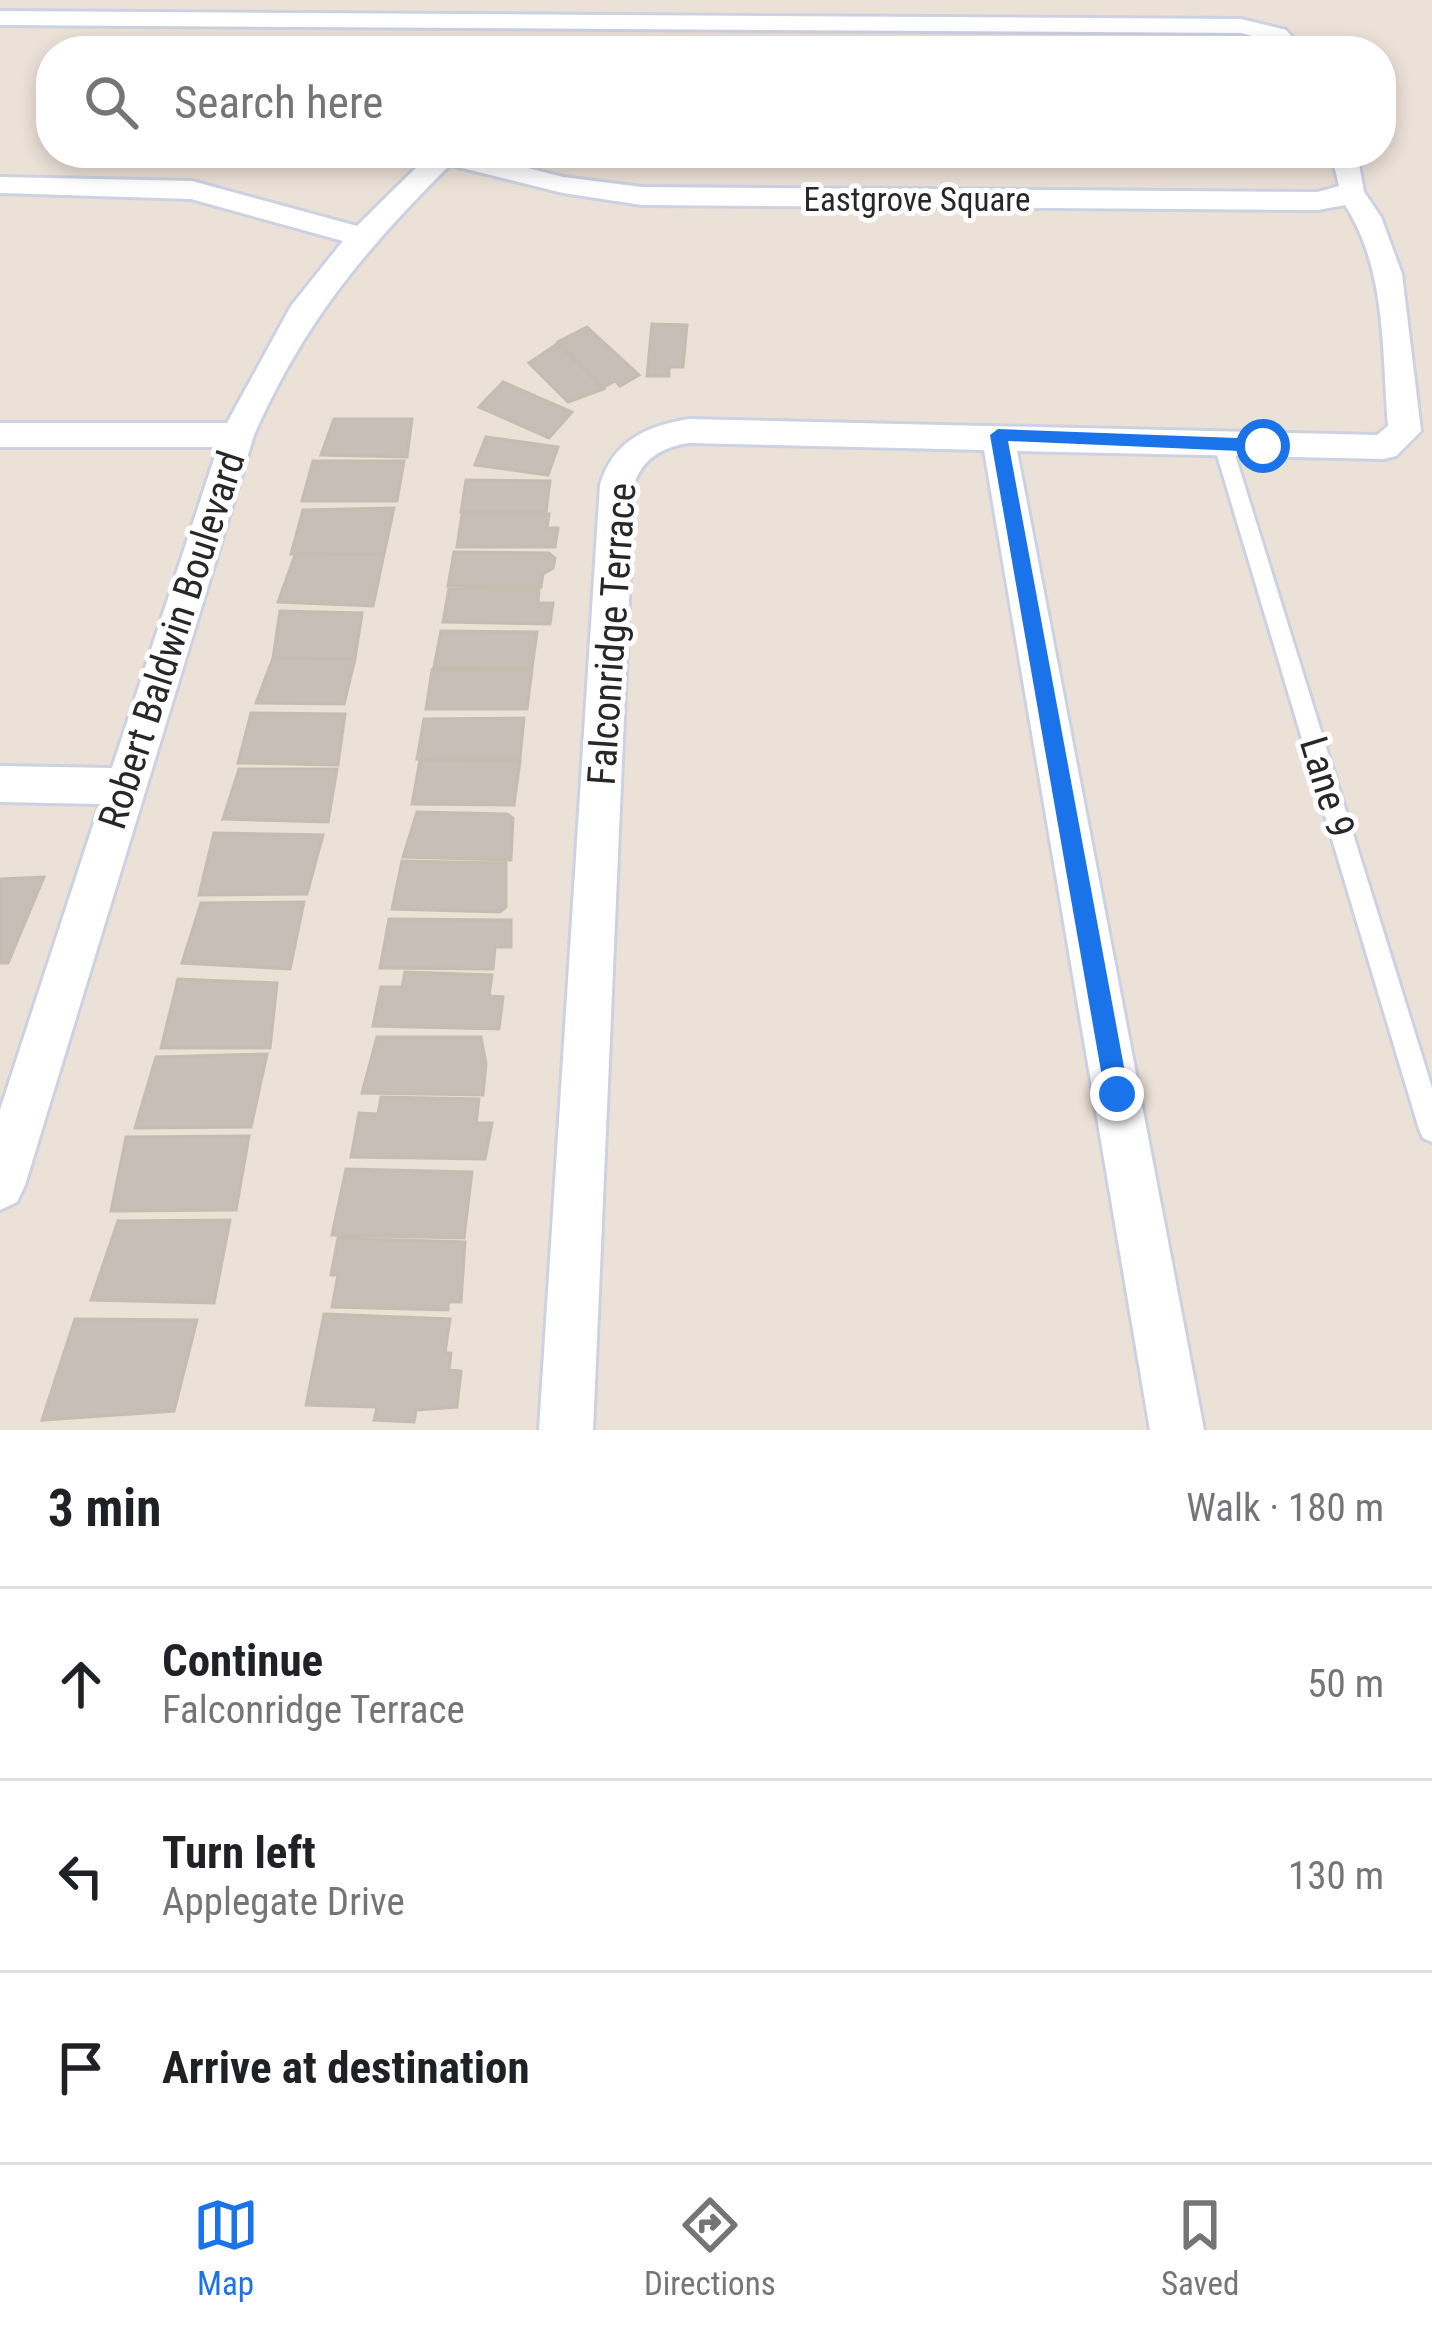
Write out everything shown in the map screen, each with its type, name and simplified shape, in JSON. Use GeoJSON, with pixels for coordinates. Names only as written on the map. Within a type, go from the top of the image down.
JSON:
{"type":"FeatureCollection","features":[{"type":"Feature","properties":{"kind":"street"},"geometry":{"type":"LineString","coordinates":[[0,18],[514,10],[1241,26],[1277,36]]}},
{"type":"Feature","properties":{"kind":"street","name":"Robert Baldwin Boulevard"},"geometry":{"type":"LineString","coordinates":[[0,1185],[16,1084],[124,786],[238,435],[283,338],[359,236],[430,168]]}},
{"type":"Feature","properties":{"kind":"street","name":"Eastgrove Square"},"geometry":{"type":"LineString","coordinates":[[501,168],[588,190],[669,197],[1322,201],[1349,192]]}},
{"type":"Feature","properties":{"kind":"street"},"geometry":{"type":"LineString","coordinates":[[1349,168],[1354,181],[1349,192]]}},
{"type":"Feature","properties":{"kind":"street"},"geometry":{"type":"LineString","coordinates":[[0,185],[192,190],[359,236]]}},
{"type":"Feature","properties":{"kind":"street","name":"Falconridge Terrace"},"geometry":{"type":"LineString","coordinates":[[566,1430],[620,470],[646,442],[688,431],[1384,447],[1405,431],[1391,303],[1376,226],[1349,192]]}},
{"type":"Feature","properties":{"kind":"street"},"geometry":{"type":"LineString","coordinates":[[0,434],[238,435]]}},
{"type":"Feature","properties":{"kind":"street"},"geometry":{"type":"LineString","coordinates":[[998,435],[1177,1430]]}},
{"type":"Feature","properties":{"kind":"street"},"geometry":{"type":"LineString","coordinates":[[0,784],[124,786]]}},
{"type":"Feature","properties":{"kind":"lane","name":"Lane 9"},"geometry":{"type":"LineString","coordinates":[[1223,445],[1432,1130]]}},
{"type":"Feature","properties":{"kind":"building"},"geometry":{"type":"Polygon","coordinates":[[[652,324],[687,325],[683,367],[669,367],[669,376],[647,376],[652,324]]]}},
{"type":"Feature","properties":{"kind":"building"},"geometry":{"type":"Polygon","coordinates":[[[587,327],[639,375],[620,386],[615,381],[604,387],[558,342],[587,327]]]}},
{"type":"Feature","properties":{"kind":"building"},"geometry":{"type":"Polygon","coordinates":[[[557,344],[604,389],[568,402],[529,363],[557,344]]]}},
{"type":"Feature","properties":{"kind":"building"},"geometry":{"type":"Polygon","coordinates":[[[503,382],[572,412],[549,438],[479,407],[503,382]]]}},
{"type":"Feature","properties":{"kind":"building"},"geometry":{"type":"Polygon","coordinates":[[[334,419],[412,419],[407,457],[321,455],[334,419]]]}},
{"type":"Feature","properties":{"kind":"building"},"geometry":{"type":"Polygon","coordinates":[[[486,437],[558,447],[548,475],[475,465],[486,437]]]}},
{"type":"Feature","properties":{"kind":"building"},"geometry":{"type":"Polygon","coordinates":[[[313,461],[404,461],[397,501],[302,501],[313,461]]]}},
{"type":"Feature","properties":{"kind":"building"},"geometry":{"type":"Polygon","coordinates":[[[466,480],[550,481],[546,512],[461,512],[466,480]]]}},
{"type":"Feature","properties":{"kind":"building"},"geometry":{"type":"Polygon","coordinates":[[[394,508],[384,554],[291,554],[303,510],[394,508]]]}},
{"type":"Feature","properties":{"kind":"building"},"geometry":{"type":"Polygon","coordinates":[[[462,514],[549,514],[547,528],[558,528],[555,547],[457,547],[462,514]]]}},
{"type":"Feature","properties":{"kind":"building"},"geometry":{"type":"Polygon","coordinates":[[[454,552],[549,553],[555,558],[553,568],[543,574],[541,587],[448,586],[454,552]]]}},
{"type":"Feature","properties":{"kind":"building"},"geometry":{"type":"Polygon","coordinates":[[[384,554],[373,606],[278,602],[295,555],[384,554]]]}},
{"type":"Feature","properties":{"kind":"building"},"geometry":{"type":"Polygon","coordinates":[[[449,588],[539,589],[538,603],[553,603],[550,624],[443,622],[449,588]]]}},
{"type":"Feature","properties":{"kind":"building"},"geometry":{"type":"Polygon","coordinates":[[[280,611],[362,613],[355,659],[273,658],[280,611]]]}},
{"type":"Feature","properties":{"kind":"building"},"geometry":{"type":"Polygon","coordinates":[[[441,631],[537,632],[532,668],[434,667],[441,631]]]}},
{"type":"Feature","properties":{"kind":"building"},"geometry":{"type":"Polygon","coordinates":[[[273,658],[355,659],[344,704],[256,703],[273,658]]]}},
{"type":"Feature","properties":{"kind":"building"},"geometry":{"type":"Polygon","coordinates":[[[432,670],[532,670],[527,709],[426,709],[432,670]]]}},
{"type":"Feature","properties":{"kind":"building"},"geometry":{"type":"Polygon","coordinates":[[[251,713],[345,714],[338,765],[238,763],[251,713]]]}},
{"type":"Feature","properties":{"kind":"building"},"geometry":{"type":"Polygon","coordinates":[[[524,718],[520,758],[417,759],[424,719],[524,718]]]}},
{"type":"Feature","properties":{"kind":"building"},"geometry":{"type":"Polygon","coordinates":[[[420,760],[520,761],[514,805],[412,804],[420,760]]]}},
{"type":"Feature","properties":{"kind":"building"},"geometry":{"type":"Polygon","coordinates":[[[239,769],[337,769],[328,822],[223,819],[239,769]]]}},
{"type":"Feature","properties":{"kind":"building"},"geometry":{"type":"Polygon","coordinates":[[[417,812],[507,814],[513,818],[511,860],[403,857],[417,812]]]}},
{"type":"Feature","properties":{"kind":"building"},"geometry":{"type":"Polygon","coordinates":[[[214,833],[323,835],[307,894],[199,895],[214,833]]]}},
{"type":"Feature","properties":{"kind":"building"},"geometry":{"type":"Polygon","coordinates":[[[402,861],[506,863],[506,907],[500,912],[392,909],[402,861]]]}},
{"type":"Feature","properties":{"kind":"building"},"geometry":{"type":"Polygon","coordinates":[[[44,877],[8,963],[0,963],[0,879],[44,877]]]}},
{"type":"Feature","properties":{"kind":"building"},"geometry":{"type":"Polygon","coordinates":[[[304,902],[290,969],[182,963],[201,903],[304,902]]]}},
{"type":"Feature","properties":{"kind":"building"},"geometry":{"type":"Polygon","coordinates":[[[389,919],[511,920],[511,947],[495,947],[493,969],[380,968],[389,919]]]}},
{"type":"Feature","properties":{"kind":"building"},"geometry":{"type":"Polygon","coordinates":[[[405,972],[492,975],[489,996],[503,997],[499,1029],[373,1026],[381,987],[402,987],[405,972]]]}},
{"type":"Feature","properties":{"kind":"building"},"geometry":{"type":"Polygon","coordinates":[[[178,979],[277,983],[270,1048],[161,1048],[178,979]]]}},
{"type":"Feature","properties":{"kind":"building"},"geometry":{"type":"Polygon","coordinates":[[[377,1037],[481,1037],[486,1064],[483,1095],[362,1093],[377,1037]]]}},
{"type":"Feature","properties":{"kind":"building"},"geometry":{"type":"Polygon","coordinates":[[[267,1054],[251,1127],[135,1128],[156,1057],[267,1054]]]}},
{"type":"Feature","properties":{"kind":"building"},"geometry":{"type":"Polygon","coordinates":[[[381,1097],[479,1099],[476,1123],[492,1123],[485,1159],[351,1157],[359,1113],[378,1114],[381,1097]]]}},
{"type":"Feature","properties":{"kind":"building"},"geometry":{"type":"Polygon","coordinates":[[[249,1136],[236,1210],[111,1211],[126,1137],[249,1136]]]}},
{"type":"Feature","properties":{"kind":"building"},"geometry":{"type":"Polygon","coordinates":[[[346,1169],[472,1172],[464,1238],[332,1235],[346,1169]]]}},
{"type":"Feature","properties":{"kind":"building"},"geometry":{"type":"Polygon","coordinates":[[[230,1220],[214,1303],[91,1300],[118,1221],[230,1220]]]}},
{"type":"Feature","properties":{"kind":"building"},"geometry":{"type":"Polygon","coordinates":[[[338,1238],[465,1242],[461,1302],[448,1302],[448,1310],[332,1307],[338,1275],[331,1275],[338,1238]]]}},
{"type":"Feature","properties":{"kind":"building"},"geometry":{"type":"Polygon","coordinates":[[[324,1314],[450,1319],[445,1353],[451,1353],[449,1370],[461,1371],[457,1407],[416,1410],[414,1422],[374,1420],[377,1407],[306,1405],[324,1314]]]}},
{"type":"Feature","properties":{"kind":"building"},"geometry":{"type":"Polygon","coordinates":[[[75,1319],[197,1320],[174,1411],[42,1420],[75,1319]]]}},
{"type":"Feature","properties":{"kind":"route"},"geometry":{"type":"LineString","coordinates":[[1117,1094],[998,435],[1263,446]]}}]}
